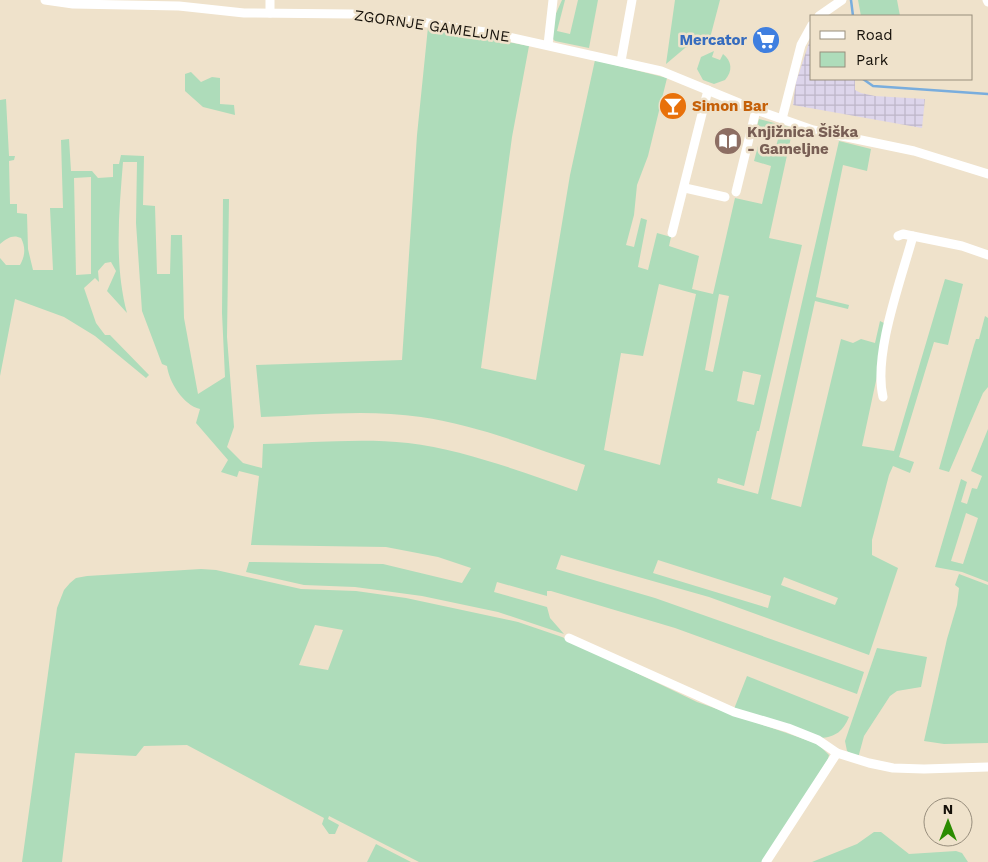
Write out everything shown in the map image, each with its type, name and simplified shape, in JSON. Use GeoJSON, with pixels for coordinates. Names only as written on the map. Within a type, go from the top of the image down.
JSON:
{"type":"FeatureCollection","features":[{"type":"Feature","properties":{"kind":"street","name":"ZGORNJE GAMELJNE"},"geometry":{"type":"LineString","coordinates":[[45,0],[66,3],[179,6],[228,12],[327,12],[379,16],[491,33],[661,71],[756,110],[829,134],[941,158],[988,174]]}},
{"type":"Feature","properties":{"kind":"street"},"geometry":{"type":"LineString","coordinates":[[270,0],[270,13]]}},
{"type":"Feature","properties":{"kind":"street"},"geometry":{"type":"LineString","coordinates":[[548,45],[553,0]]}},
{"type":"Feature","properties":{"kind":"street"},"geometry":{"type":"LineString","coordinates":[[621,61],[632,0]]}},
{"type":"Feature","properties":{"kind":"street"},"geometry":{"type":"LineString","coordinates":[[820,15],[842,0]]}},
{"type":"Feature","properties":{"kind":"street"},"geometry":{"type":"LineString","coordinates":[[782,119],[801,45],[810,29]]}},
{"type":"Feature","properties":{"kind":"street"},"geometry":{"type":"LineString","coordinates":[[672,233],[708,90]]}},
{"type":"Feature","properties":{"kind":"street"},"geometry":{"type":"LineString","coordinates":[[736,192],[756,110]]}},
{"type":"Feature","properties":{"kind":"street"},"geometry":{"type":"LineString","coordinates":[[684,188],[725,198]]}},
{"type":"Feature","properties":{"kind":"street"},"geometry":{"type":"LineString","coordinates":[[898,236],[903,234],[962,246],[988,256]]}},
{"type":"Feature","properties":{"kind":"street"},"geometry":{"type":"LineString","coordinates":[[882,397],[880,383],[886,340],[913,236]]}},
{"type":"Feature","properties":{"kind":"street"},"geometry":{"type":"LineString","coordinates":[[570,638],[734,712],[788,728],[818,740],[837,753],[893,768],[988,767]]}},
{"type":"Feature","properties":{"kind":"street"},"geometry":{"type":"LineString","coordinates":[[766,862],[837,753]]}},
{"type":"Feature","properties":{"kind":"shaded area"},"geometry":{"type":"Polygon","coordinates":[[[810,40],[810,80],[855,80],[855,90],[861,93],[875,96],[925,99],[922,128],[793,105],[796,82],[810,40]]]}},
{"type":"Feature","properties":{"kind":"green space"},"geometry":{"type":"Polygon","coordinates":[[[562,0],[565,0],[557,31],[570,34],[578,0],[598,0],[589,48],[555,41],[552,38],[553,20],[562,0]]]}},
{"type":"Feature","properties":{"kind":"green space"},"geometry":{"type":"Polygon","coordinates":[[[675,0],[720,0],[710,38],[685,48],[666,64],[675,0]]]}},
{"type":"Feature","properties":{"kind":"green space"},"geometry":{"type":"Polygon","coordinates":[[[858,0],[897,0],[900,15],[861,15],[858,0]]]}},
{"type":"Feature","properties":{"kind":"green space"},"geometry":{"type":"Polygon","coordinates":[[[428,27],[529,46],[512,137],[481,368],[536,380],[570,175],[595,60],[667,78],[648,156],[637,185],[634,215],[626,245],[634,247],[641,218],[647,220],[638,267],[648,270],[657,233],[671,237],[669,246],[699,256],[692,289],[713,294],[735,198],[762,204],[771,166],[754,161],[758,146],[775,150],[780,132],[757,126],[759,119],[793,128],[769,238],[802,245],[759,431],[757,431],[744,486],[718,478],[717,483],[758,494],[839,141],[871,149],[867,171],[843,165],[816,297],[849,305],[848,309],[815,301],[771,499],[801,507],[841,339],[853,343],[861,339],[875,343],[880,321],[888,325],[862,446],[894,451],[945,279],[963,284],[948,345],[934,342],[899,457],[914,462],[910,473],[893,466],[872,540],[872,555],[898,568],[869,655],[709,597],[561,555],[556,569],[655,598],[864,672],[857,694],[675,628],[551,591],[547,591],[547,596],[497,582],[494,592],[547,607],[550,618],[564,634],[498,612],[422,596],[355,587],[304,585],[246,572],[249,562],[383,564],[462,583],[471,568],[438,557],[386,547],[251,545],[259,476],[239,471],[237,477],[221,472],[228,460],[196,423],[200,409],[188,403],[174,386],[167,366],[162,364],[142,311],[136,223],[137,162],[123,162],[120,200],[120,276],[127,313],[107,291],[116,271],[111,262],[105,263],[98,271],[99,282],[95,278],[84,288],[96,323],[105,335],[110,335],[149,375],[146,378],[95,336],[64,317],[15,299],[0,376],[0,258],[6,265],[20,265],[24,252],[21,238],[15,236],[0,244],[0,100],[6,99],[9,156],[15,156],[14,160],[9,161],[10,204],[17,204],[17,213],[27,214],[28,249],[33,270],[53,270],[50,208],[63,208],[61,140],[69,139],[71,171],[92,171],[98,178],[113,177],[113,164],[119,164],[121,155],[144,156],[143,205],[155,206],[157,274],[170,274],[171,235],[182,235],[184,318],[198,394],[225,377],[222,313],[223,199],[229,199],[227,337],[234,427],[227,447],[243,463],[262,468],[263,444],[354,441],[408,443],[472,456],[577,491],[585,465],[463,425],[421,417],[381,413],[261,417],[256,365],[402,360],[417,135],[428,27]],[[91,177],[74,178],[76,275],[91,274],[91,177]],[[659,284],[643,356],[621,353],[604,450],[660,465],[696,294],[659,284]],[[719,294],[705,370],[713,372],[729,296],[719,294]],[[743,371],[737,401],[754,405],[761,375],[743,371]],[[658,560],[653,573],[768,608],[771,596],[658,560]],[[784,577],[781,585],[835,605],[838,598],[784,577]]]}},
{"type":"Feature","properties":{"kind":"green space"},"geometry":{"type":"Polygon","coordinates":[[[714,51],[712,57],[720,60],[723,54],[730,63],[730,70],[725,80],[714,84],[703,80],[697,69],[701,57],[714,51]]]}},
{"type":"Feature","properties":{"kind":"green space"},"geometry":{"type":"Polygon","coordinates":[[[191,72],[201,82],[212,77],[220,78],[220,104],[234,105],[235,115],[203,107],[185,91],[185,74],[191,72]]]}},
{"type":"Feature","properties":{"kind":"green space"},"geometry":{"type":"Polygon","coordinates":[[[985,316],[988,318],[988,387],[983,393],[949,472],[939,469],[974,345],[976,339],[979,339],[985,316]]]}},
{"type":"Feature","properties":{"kind":"green space"},"geometry":{"type":"Polygon","coordinates":[[[988,429],[988,582],[962,572],[935,567],[961,479],[967,482],[961,502],[967,504],[972,488],[977,489],[982,476],[971,471],[988,429]],[[966,513],[951,561],[963,564],[978,518],[966,513]]]}},
{"type":"Feature","properties":{"kind":"green space"},"geometry":{"type":"Polygon","coordinates":[[[201,569],[216,570],[301,589],[356,591],[406,598],[518,622],[562,637],[697,702],[818,744],[829,755],[764,862],[419,862],[329,816],[328,819],[339,825],[335,834],[329,834],[322,824],[324,818],[187,745],[144,746],[136,756],[75,753],[62,862],[22,862],[57,608],[64,590],[70,583],[76,578],[201,569]],[[315,625],[299,665],[328,670],[343,630],[315,625]]]}},
{"type":"Feature","properties":{"kind":"green space"},"geometry":{"type":"Polygon","coordinates":[[[959,574],[988,585],[988,743],[944,744],[924,741],[947,639],[957,605],[959,588],[955,585],[959,574]]]}},
{"type":"Feature","properties":{"kind":"green space"},"geometry":{"type":"Polygon","coordinates":[[[877,648],[927,657],[921,687],[897,691],[890,696],[864,736],[858,758],[847,751],[845,741],[877,648]]]}},
{"type":"Feature","properties":{"kind":"green space"},"geometry":{"type":"Polygon","coordinates":[[[747,676],[849,717],[844,726],[835,735],[820,738],[734,709],[747,676]]]}},
{"type":"Feature","properties":{"kind":"green space"},"geometry":{"type":"Polygon","coordinates":[[[874,832],[881,832],[909,854],[956,851],[962,853],[968,862],[812,862],[857,844],[874,832]]]}},
{"type":"Feature","properties":{"kind":"green space"},"geometry":{"type":"Polygon","coordinates":[[[376,844],[411,862],[367,862],[376,844]]]}},
{"type":"Feature","properties":{"kind":"waterway"},"geometry":{"type":"LineString","coordinates":[[851,0],[853,15]]}},
{"type":"Feature","properties":{"kind":"waterway"},"geometry":{"type":"LineString","coordinates":[[864,80],[873,86],[988,94]]}},
{"type":"Feature","properties":{"kind":"place","name":"Mercator"},"geometry":{"type":"Point","coordinates":[766,40]}},
{"type":"Feature","properties":{"kind":"place","name":"Simon Bar"},"geometry":{"type":"Point","coordinates":[673,106]}},
{"type":"Feature","properties":{"kind":"place","name":"Knjižnica Šiška - Gameljne"},"geometry":{"type":"Point","coordinates":[728,141]}}]}
